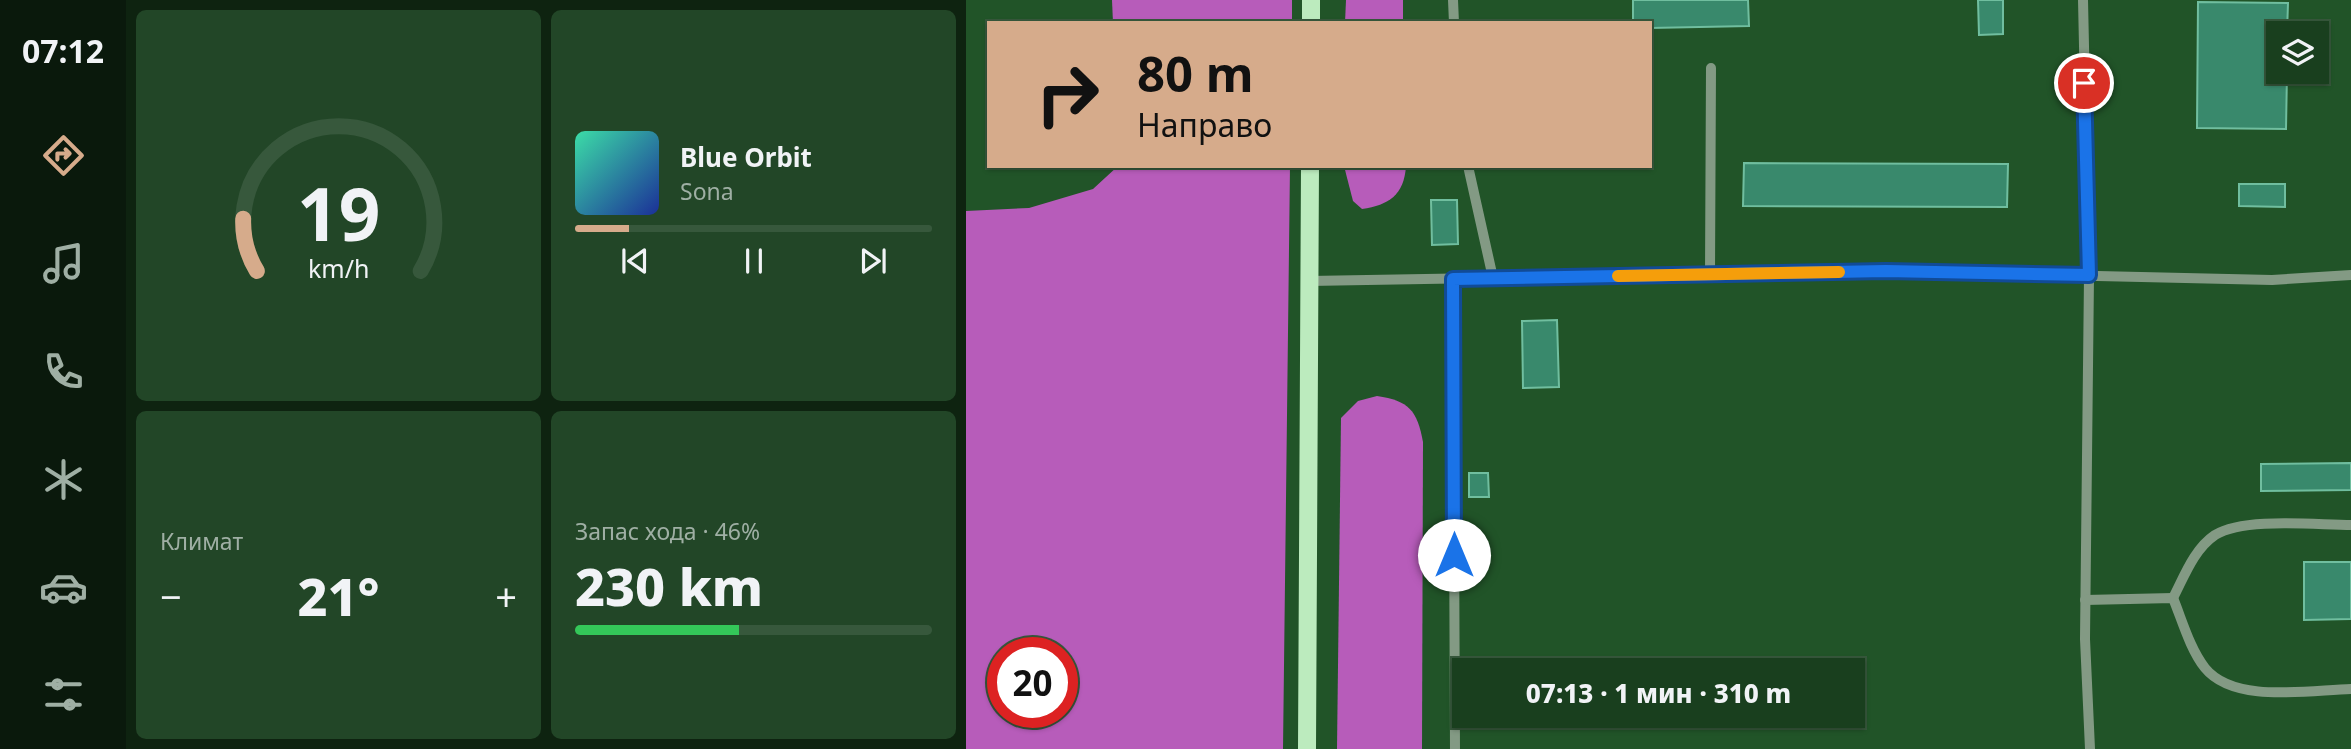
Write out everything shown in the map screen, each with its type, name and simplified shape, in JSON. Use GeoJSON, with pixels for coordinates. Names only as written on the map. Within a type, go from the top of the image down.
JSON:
{"type":"FeatureCollection","features":[{"type":"Feature","properties":{"kind":"main road"},"geometry":{"type":"LineString","coordinates":[[1311,0],[1311,21]]}},
{"type":"Feature","properties":{"kind":"main road"},"geometry":{"type":"LineString","coordinates":[[1307,749],[1310,168]]}},
{"type":"Feature","properties":{"kind":"lane"},"geometry":{"type":"LineString","coordinates":[[1453,0],[1454,21]]}},
{"type":"Feature","properties":{"kind":"lane"},"geometry":{"type":"LineString","coordinates":[[2083,0],[2089,275],[2085,600],[2090,749]]}},
{"type":"Feature","properties":{"kind":"lane"},"geometry":{"type":"LineString","coordinates":[[1710,274],[1711,68]]}},
{"type":"Feature","properties":{"kind":"lane"},"geometry":{"type":"LineString","coordinates":[[1468,168],[1493,278]]}},
{"type":"Feature","properties":{"kind":"lane"},"geometry":{"type":"LineString","coordinates":[[1309,281],[1886,271],[2272,279],[2351,275]]}},
{"type":"Feature","properties":{"kind":"lane"},"geometry":{"type":"LineString","coordinates":[[1453,279],[1455,749]]}},
{"type":"Feature","properties":{"kind":"lane"},"geometry":{"type":"LineString","coordinates":[[2172,598],[2196,554],[2215,535],[2241,526],[2351,524]]}},
{"type":"Feature","properties":{"kind":"lane"},"geometry":{"type":"LineString","coordinates":[[2085,600],[2172,598]]}},
{"type":"Feature","properties":{"kind":"lane"},"geometry":{"type":"LineString","coordinates":[[2172,598],[2204,667],[2221,683],[2246,692],[2351,689]]}},
{"type":"Feature","properties":{"kind":"shaded area"},"geometry":{"type":"Polygon","coordinates":[[[1112,0],[1292,0],[1292,21],[1113,21],[1112,0]]]}},
{"type":"Feature","properties":{"kind":"shaded area"},"geometry":{"type":"Polygon","coordinates":[[[1346,0],[1403,0],[1403,21],[1345,21],[1346,0]]]}},
{"type":"Feature","properties":{"kind":"shaded area"},"geometry":{"type":"Polygon","coordinates":[[[1116,168],[1290,168],[1283,749],[966,749],[966,211],[1029,208],[1093,189],[1116,168]]]}},
{"type":"Feature","properties":{"kind":"shaded area"},"geometry":{"type":"Polygon","coordinates":[[[1345,168],[1406,168],[1402,184],[1387,201],[1362,209],[1353,201],[1345,168]]]}},
{"type":"Feature","properties":{"kind":"shaded area"},"geometry":{"type":"Polygon","coordinates":[[[1377,396],[1397,401],[1410,409],[1418,422],[1423,442],[1422,749],[1337,749],[1341,418],[1358,401],[1377,396]]]}},
{"type":"Feature","properties":{"kind":"building"},"geometry":{"type":"Polygon","coordinates":[[[1633,0],[1748,0],[1749,26],[1652,28],[1652,21],[1633,21],[1633,0]]]}},
{"type":"Feature","properties":{"kind":"building"},"geometry":{"type":"Polygon","coordinates":[[[1978,0],[2003,0],[2003,34],[1979,35],[1978,0]]]}},
{"type":"Feature","properties":{"kind":"building"},"geometry":{"type":"Polygon","coordinates":[[[2198,2],[2288,3],[2287,21],[2266,21],[2266,84],[2287,84],[2286,129],[2197,128],[2198,2]]]}},
{"type":"Feature","properties":{"kind":"building"},"geometry":{"type":"Polygon","coordinates":[[[1744,163],[2008,164],[2007,207],[1743,206],[1744,163]]]}},
{"type":"Feature","properties":{"kind":"building"},"geometry":{"type":"Polygon","coordinates":[[[2239,184],[2285,184],[2285,207],[2239,206],[2239,184]]]}},
{"type":"Feature","properties":{"kind":"building"},"geometry":{"type":"Polygon","coordinates":[[[1431,200],[1457,200],[1458,244],[1432,245],[1431,200]]]}},
{"type":"Feature","properties":{"kind":"building"},"geometry":{"type":"Polygon","coordinates":[[[1557,320],[1559,387],[1523,388],[1522,321],[1557,320]]]}},
{"type":"Feature","properties":{"kind":"building"},"geometry":{"type":"Polygon","coordinates":[[[2351,463],[2351,490],[2261,491],[2261,464],[2351,463]]]}},
{"type":"Feature","properties":{"kind":"building"},"geometry":{"type":"Polygon","coordinates":[[[1469,473],[1488,473],[1489,497],[1469,497],[1469,473]]]}},
{"type":"Feature","properties":{"kind":"building"},"geometry":{"type":"Polygon","coordinates":[[[2304,562],[2351,562],[2351,619],[2304,620],[2304,562]]]}},
{"type":"Feature","properties":{"kind":"slow traffic"},"geometry":{"type":"LineString","coordinates":[[1618,276],[1839,272]]}},
{"type":"Feature","properties":{"kind":"route"},"geometry":{"type":"LineString","coordinates":[[1454,555],[1453,279],[1886,271],[2089,275],[2084,83]]}}]}
